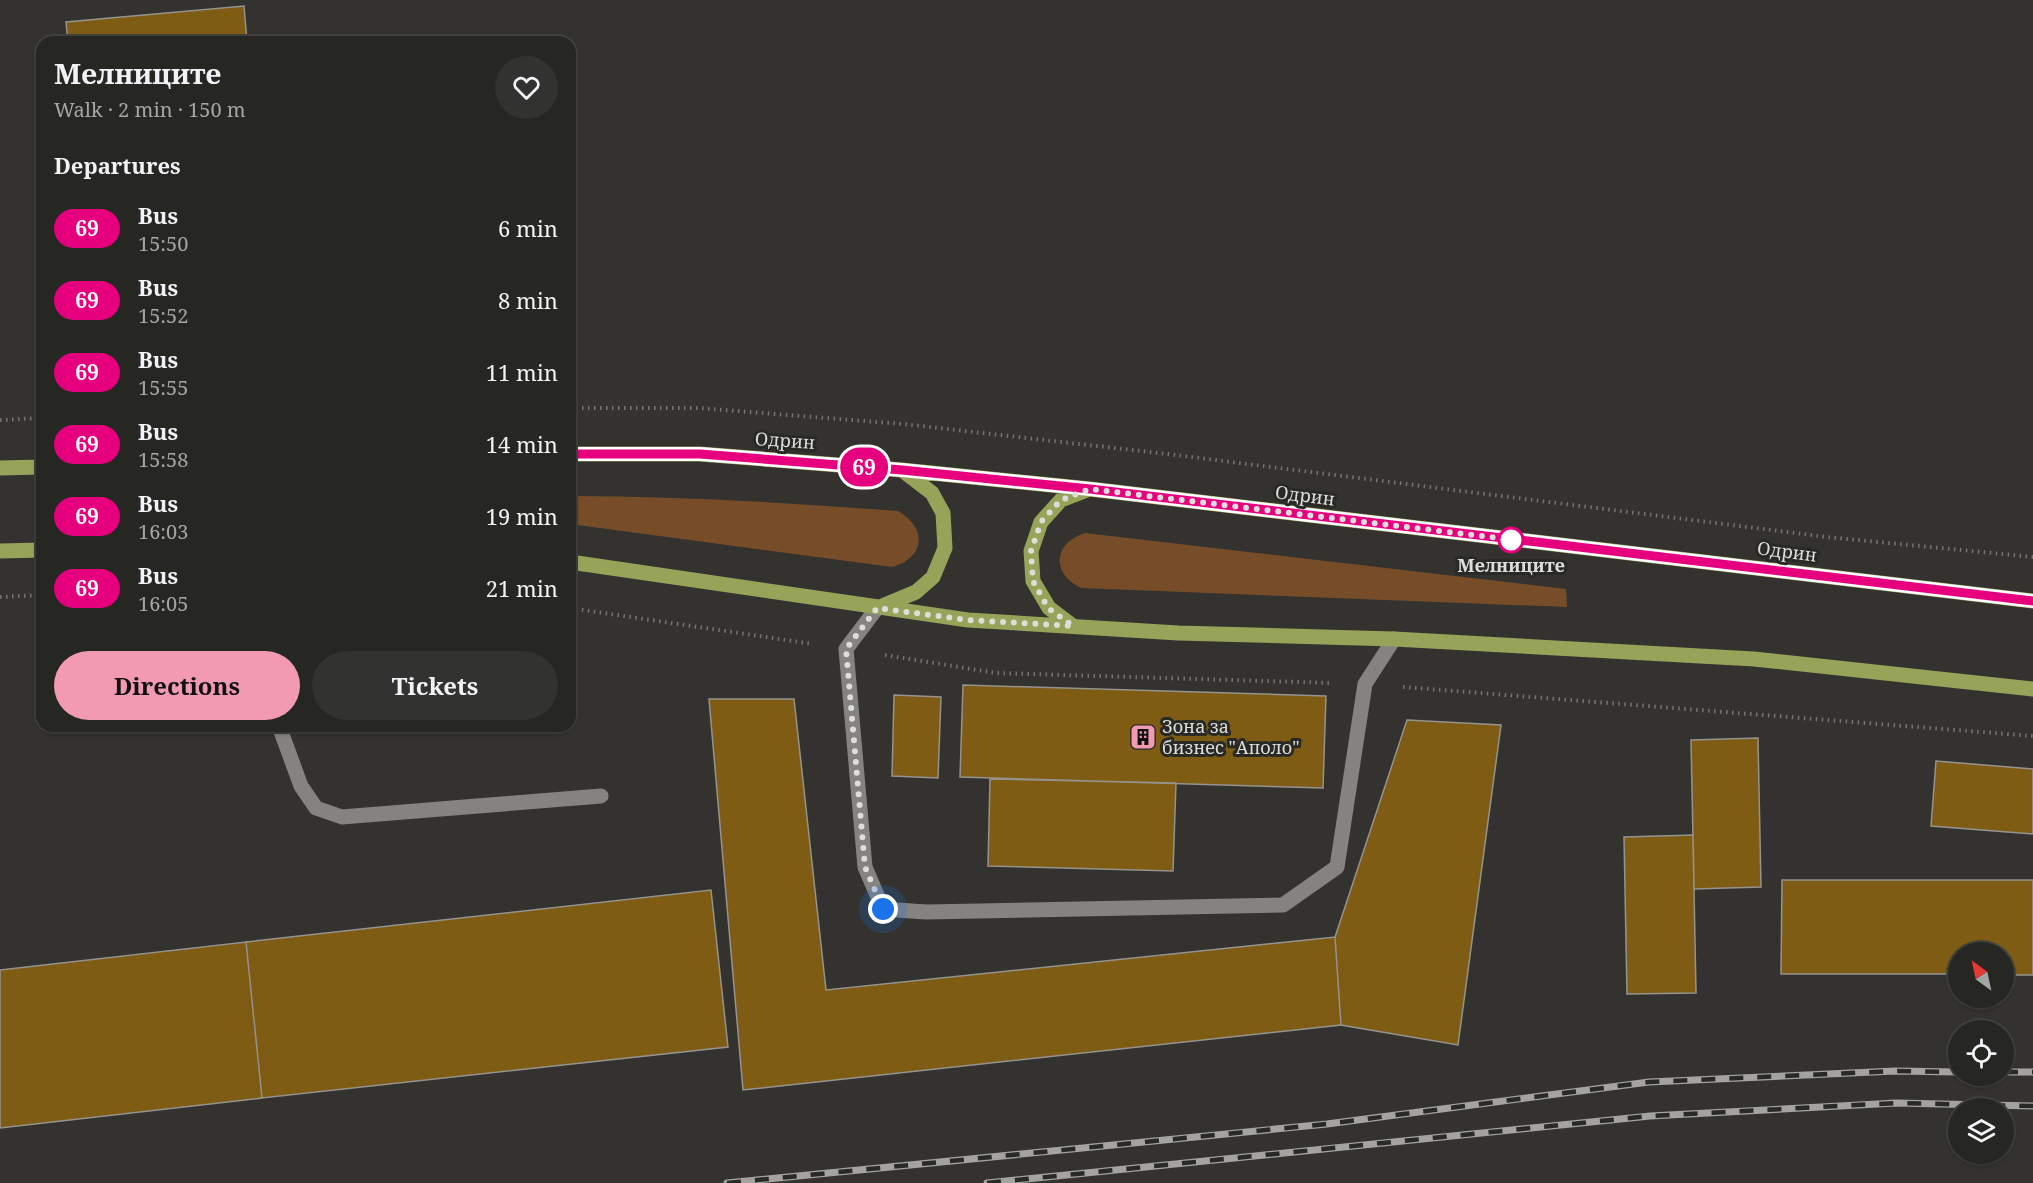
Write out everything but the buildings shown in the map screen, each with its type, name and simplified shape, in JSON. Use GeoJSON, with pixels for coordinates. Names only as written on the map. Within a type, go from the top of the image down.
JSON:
{"type":"FeatureCollection","features":[{"type":"Feature","properties":{"kind":"main road","name":"Одрин"},"geometry":{"type":"LineString","coordinates":[[576,454],[700,454],[902,470],[1090,489],[2033,601]]}},
{"type":"Feature","properties":{"kind":"main road"},"geometry":{"type":"LineString","coordinates":[[0,468],[36,467]]}},
{"type":"Feature","properties":{"kind":"main road"},"geometry":{"type":"LineString","coordinates":[[877,608],[916,592],[933,577],[945,548],[943,513],[932,493],[902,470]]}},
{"type":"Feature","properties":{"kind":"main road"},"geometry":{"type":"LineString","coordinates":[[1073,626],[1048,608],[1033,581],[1031,551],[1041,522],[1061,500],[1090,489]]}},
{"type":"Feature","properties":{"kind":"main road"},"geometry":{"type":"LineString","coordinates":[[0,551],[36,550]]}},
{"type":"Feature","properties":{"kind":"main road"},"geometry":{"type":"LineString","coordinates":[[576,563],[968,620],[1178,633],[1394,639],[1754,659],[2033,689]]}},
{"type":"Feature","properties":{"kind":"lane"},"geometry":{"type":"LineString","coordinates":[[877,608],[846,649],[865,867],[883,909],[915,911],[1282,905],[1338,867],[1365,684],[1394,639]]}},
{"type":"Feature","properties":{"kind":"lane"},"geometry":{"type":"LineString","coordinates":[[281,732],[301,786],[316,808],[342,817],[601,796]]}},
{"type":"Feature","properties":{"kind":"path"},"geometry":{"type":"LineString","coordinates":[[576,408],[698,408],[903,424],[1176,455],[1827,537],[2033,557]]}},
{"type":"Feature","properties":{"kind":"path"},"geometry":{"type":"LineString","coordinates":[[0,420],[36,418]]}},
{"type":"Feature","properties":{"kind":"path"},"geometry":{"type":"LineString","coordinates":[[0,597],[36,595]]}},
{"type":"Feature","properties":{"kind":"path"},"geometry":{"type":"LineString","coordinates":[[576,609],[996,673],[1365,684],[2033,736]]}},
{"type":"Feature","properties":{"kind":"shaded area"},"geometry":{"type":"Polygon","coordinates":[[[576,496],[734,500],[898,511],[914,526],[919,542],[911,557],[892,567],[576,525],[576,496]]]}},
{"type":"Feature","properties":{"kind":"shaded area"},"geometry":{"type":"Polygon","coordinates":[[[1085,533],[1566,589],[1567,607],[1081,588],[1064,575],[1060,559],[1067,544],[1085,533]]]}},
{"type":"Feature","properties":{"kind":"railway"},"geometry":{"type":"LineString","coordinates":[[727,1183],[1327,1124],[1649,1082],[1895,1071],[1948,1072]]}},
{"type":"Feature","properties":{"kind":"railway"},"geometry":{"type":"LineString","coordinates":[[2014,1072],[2033,1072]]}},
{"type":"Feature","properties":{"kind":"railway"},"geometry":{"type":"LineString","coordinates":[[987,1183],[1650,1116],[1896,1103],[2033,1106]]}},
{"type":"Feature","properties":{"kind":"bus line","name":"69"},"geometry":{"type":"LineString","coordinates":[[576,454],[700,454],[949,474],[2033,601]]}},
{"type":"Feature","properties":{"kind":"place","name":"Мелниците"},"geometry":{"type":"Point","coordinates":[1511,540]}},
{"type":"Feature","properties":{"kind":"place","name":"Зона за бизнес \"Aполо\""},"geometry":{"type":"Point","coordinates":[1143,737]}},
{"type":"Feature","properties":{"kind":"route"},"geometry":{"type":"LineString","coordinates":[[883,909],[865,867],[846,649],[877,608],[968,620],[1073,626],[1048,608],[1033,581],[1031,551],[1041,522],[1061,500],[1090,489],[1515,540],[1511,540]]}}]}
